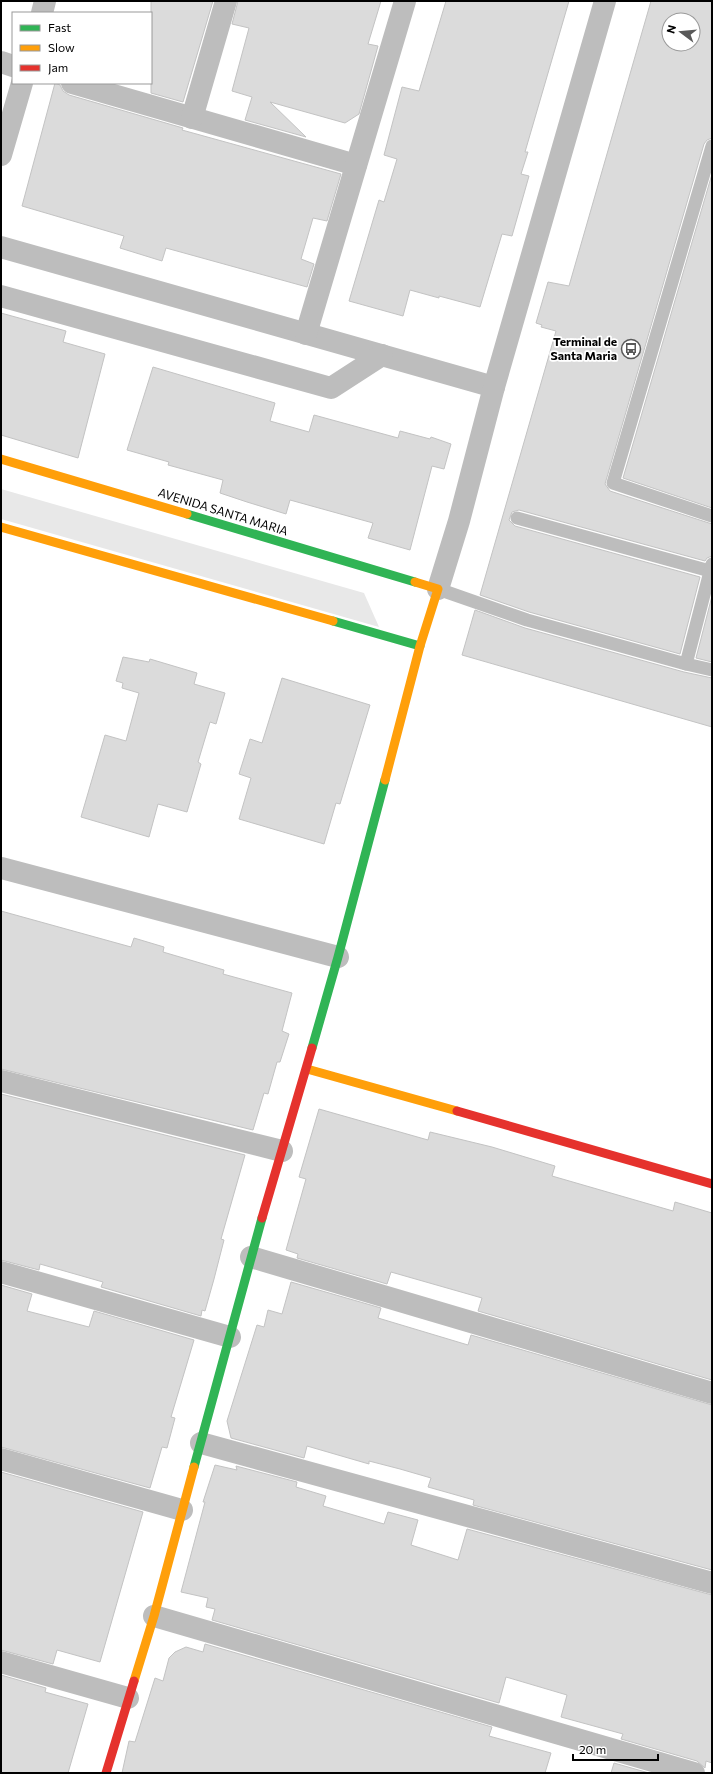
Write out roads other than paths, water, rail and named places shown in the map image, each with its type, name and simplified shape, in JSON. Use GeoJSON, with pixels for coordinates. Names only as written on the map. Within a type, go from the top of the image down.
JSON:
{"type":"FeatureCollection","features":[{"type":"Feature","properties":{"kind":"main road","name":"AVENIDA SANTA MARIA"},"geometry":{"type":"LineString","coordinates":[[1,459],[438,589]]}},
{"type":"Feature","properties":{"kind":"main road"},"geometry":{"type":"LineString","coordinates":[[1,527],[420,646]]}},
{"type":"Feature","properties":{"kind":"main road"},"geometry":{"type":"LineString","coordinates":[[106,1773],[154,1616],[251,1257],[307,1069],[420,646],[438,589]]}},
{"type":"Feature","properties":{"kind":"main road"},"geometry":{"type":"LineString","coordinates":[[307,1069],[712,1184]]}},
{"type":"Feature","properties":{"kind":"street"},"geometry":{"type":"LineString","coordinates":[[42,12],[46,1]]}},
{"type":"Feature","properties":{"kind":"street"},"geometry":{"type":"LineString","coordinates":[[192,118],[226,1]]}},
{"type":"Feature","properties":{"kind":"street"},"geometry":{"type":"LineString","coordinates":[[306,334],[404,1]]}},
{"type":"Feature","properties":{"kind":"street"},"geometry":{"type":"LineString","coordinates":[[438,589],[459,521],[494,388],[605,1]]}},
{"type":"Feature","properties":{"kind":"street"},"geometry":{"type":"LineString","coordinates":[[1,62],[12,66]]}},
{"type":"Feature","properties":{"kind":"street"},"geometry":{"type":"LineString","coordinates":[[1,155],[22,84]]}},
{"type":"Feature","properties":{"kind":"street"},"geometry":{"type":"LineString","coordinates":[[75,84],[356,165]]}},
{"type":"Feature","properties":{"kind":"street"},"geometry":{"type":"LineString","coordinates":[[1,247],[494,388]]}},
{"type":"Feature","properties":{"kind":"street"},"geometry":{"type":"LineString","coordinates":[[1,296],[331,388],[382,355]]}},
{"type":"Feature","properties":{"kind":"street"},"geometry":{"type":"LineString","coordinates":[[1,868],[338,957]]}},
{"type":"Feature","properties":{"kind":"street"},"geometry":{"type":"LineString","coordinates":[[1,1081],[282,1151]]}},
{"type":"Feature","properties":{"kind":"street"},"geometry":{"type":"LineString","coordinates":[[251,1257],[712,1393]]}},
{"type":"Feature","properties":{"kind":"street"},"geometry":{"type":"LineString","coordinates":[[1,1272],[230,1337]]}},
{"type":"Feature","properties":{"kind":"street"},"geometry":{"type":"LineString","coordinates":[[201,1443],[712,1583]]}},
{"type":"Feature","properties":{"kind":"street"},"geometry":{"type":"LineString","coordinates":[[1,1459],[182,1510]]}},
{"type":"Feature","properties":{"kind":"street"},"geometry":{"type":"LineString","coordinates":[[154,1616],[694,1773]]}},
{"type":"Feature","properties":{"kind":"street"},"geometry":{"type":"LineString","coordinates":[[1,1662],[128,1698]]}},
{"type":"Feature","properties":{"kind":"lane"},"geometry":{"type":"LineString","coordinates":[[712,146],[612,484],[712,516]]}},
{"type":"Feature","properties":{"kind":"lane"},"geometry":{"type":"LineString","coordinates":[[517,518],[711,567],[686,664]]}},
{"type":"Feature","properties":{"kind":"lane"},"geometry":{"type":"LineString","coordinates":[[438,589],[527,620],[712,670]]}},
{"type":"Feature","properties":{"kind":"place","name":"Terminal de Santa Maria"},"geometry":{"type":"Point","coordinates":[631,349]}}]}
